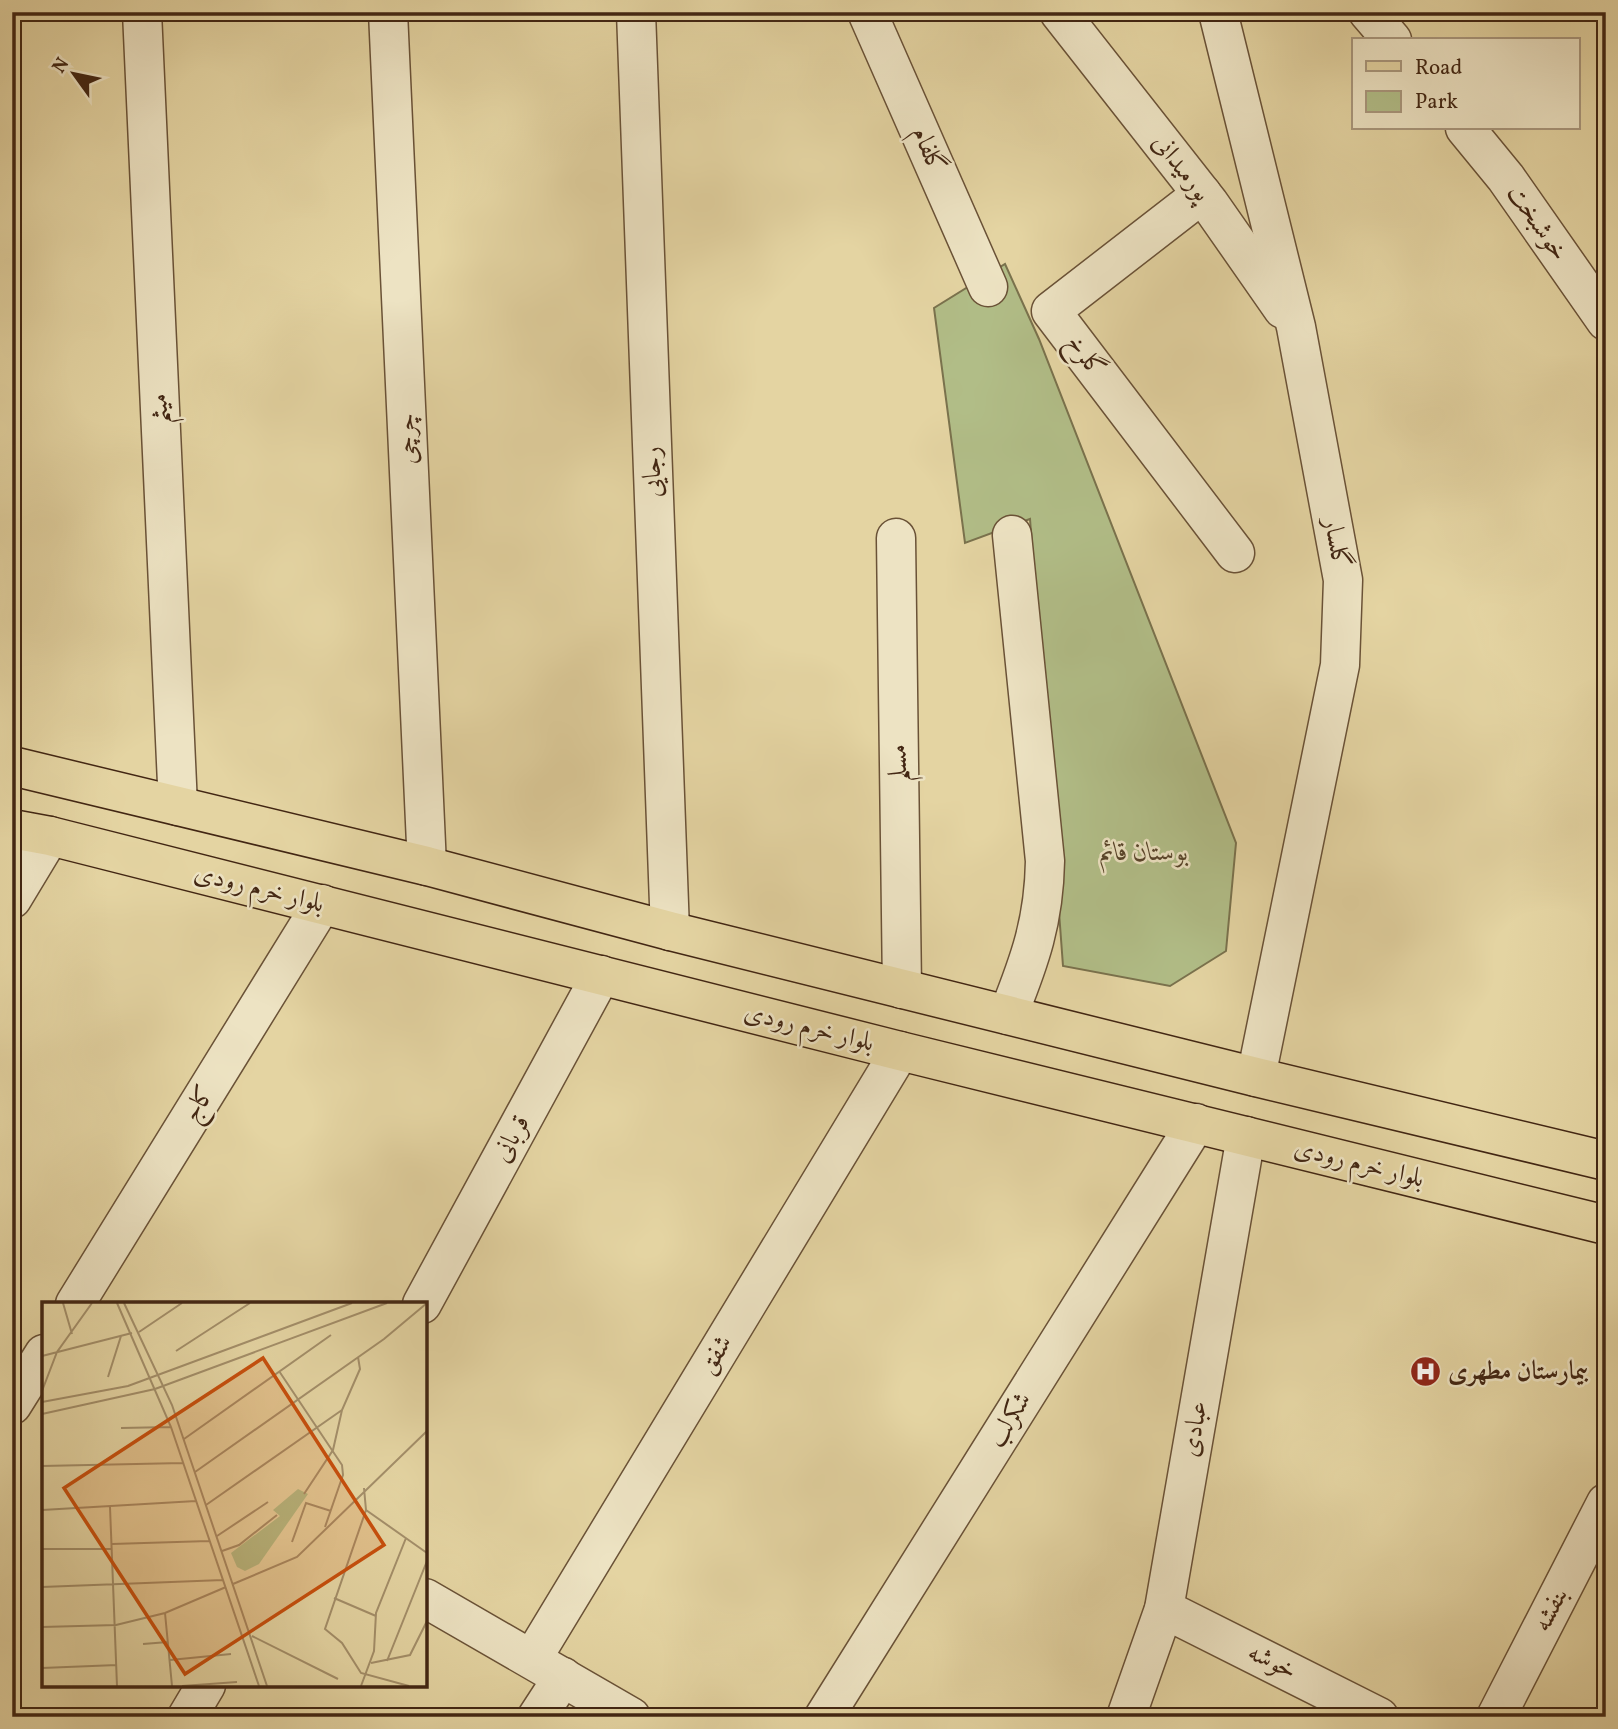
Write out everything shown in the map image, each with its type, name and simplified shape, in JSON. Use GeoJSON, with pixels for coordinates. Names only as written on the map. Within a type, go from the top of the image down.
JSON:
{"type":"FeatureCollection","features":[{"type":"Feature","properties":{"kind":"main road"},"geometry":{"type":"LineString","coordinates":[[12,765],[427,866],[670,931],[1256,1077],[1606,1161]]}},
{"type":"Feature","properties":{"kind":"main road","name":"بلوار خرم رودی"},"geometry":{"type":"LineString","coordinates":[[12,829],[50,836],[1606,1226]]}},
{"type":"Feature","properties":{"kind":"street","name":"میثم"},"geometry":{"type":"LineString","coordinates":[[142,12],[178,806]]}},
{"type":"Feature","properties":{"kind":"street","name":"چرچی"},"geometry":{"type":"LineString","coordinates":[[388,12],[427,866]]}},
{"type":"Feature","properties":{"kind":"street","name":"رجایی"},"geometry":{"type":"LineString","coordinates":[[636,12],[670,931]]}},
{"type":"Feature","properties":{"kind":"street","name":"گلفام"},"geometry":{"type":"LineString","coordinates":[[867,12],[988,287]]}},
{"type":"Feature","properties":{"kind":"street","name":"پورمیدانی"},"geometry":{"type":"LineString","coordinates":[[1059,12],[1202,194],[1296,327]]}},
{"type":"Feature","properties":{"kind":"street","name":"گلسار"},"geometry":{"type":"LineString","coordinates":[[1218,12],[1296,327],[1343,580],[1340,665],[1256,1077]]}},
{"type":"Feature","properties":{"kind":"street"},"geometry":{"type":"LineString","coordinates":[[1368,12],[1390,38]]}},
{"type":"Feature","properties":{"kind":"street","name":"خوشبخت"},"geometry":{"type":"LineString","coordinates":[[1467,130],[1506,178],[1606,321]]}},
{"type":"Feature","properties":{"kind":"street","name":"گلرخ"},"geometry":{"type":"LineString","coordinates":[[1202,194],[1051,311],[1235,553]]}},
{"type":"Feature","properties":{"kind":"street"},"geometry":{"type":"LineString","coordinates":[[1008,1015],[1030,960],[1041,918],[1045,887],[1045,861],[1012,535]]}},
{"type":"Feature","properties":{"kind":"street","name":"مسلم"},"geometry":{"type":"LineString","coordinates":[[897,538],[902,989]]}},
{"type":"Feature","properties":{"kind":"street"},"geometry":{"type":"LineString","coordinates":[[12,898],[50,836]]}},
{"type":"Feature","properties":{"kind":"street","name":"کاج"},"geometry":{"type":"LineString","coordinates":[[76,1302],[322,904]]}},
{"type":"Feature","properties":{"kind":"street","name":"قربانی"},"geometry":{"type":"LineString","coordinates":[[423,1302],[601,975]]}},
{"type":"Feature","properties":{"kind":"street","name":"شفق"},"geometry":{"type":"LineString","coordinates":[[537,1717],[547,1668],[900,1051]]}},
{"type":"Feature","properties":{"kind":"street","name":"شکرلب"},"geometry":{"type":"LineString","coordinates":[[824,1717],[1196,1123]]}},
{"type":"Feature","properties":{"kind":"street","name":"عبادی"},"geometry":{"type":"LineString","coordinates":[[1126,1717],[1164,1609],[1246,1136]]}},
{"type":"Feature","properties":{"kind":"street"},"geometry":{"type":"LineString","coordinates":[[12,1405],[42,1357]]}},
{"type":"Feature","properties":{"kind":"street","name":"بنفشه"},"geometry":{"type":"LineString","coordinates":[[1496,1717],[1606,1503]]}},
{"type":"Feature","properties":{"kind":"street"},"geometry":{"type":"LineString","coordinates":[[427,1599],[631,1717]]}},
{"type":"Feature","properties":{"kind":"street","name":"خوشه"},"geometry":{"type":"LineString","coordinates":[[1164,1609],[1362,1713]]}},
{"type":"Feature","properties":{"kind":"street"},"geometry":{"type":"LineString","coordinates":[[187,1717],[205,1687]]}},
{"type":"Feature","properties":{"kind":"green space","name":"بوستان قائم"},"geometry":{"type":"Polygon","coordinates":[[[1005,264],[1039,339],[1236,843],[1226,951],[1170,986],[1063,966],[1030,519],[965,543],[934,308],[1005,264]]]}},
{"type":"Feature","properties":{"kind":"place","name":"بیمارستان مطهری"},"geometry":{"type":"Point","coordinates":[1425,1372]}}]}
